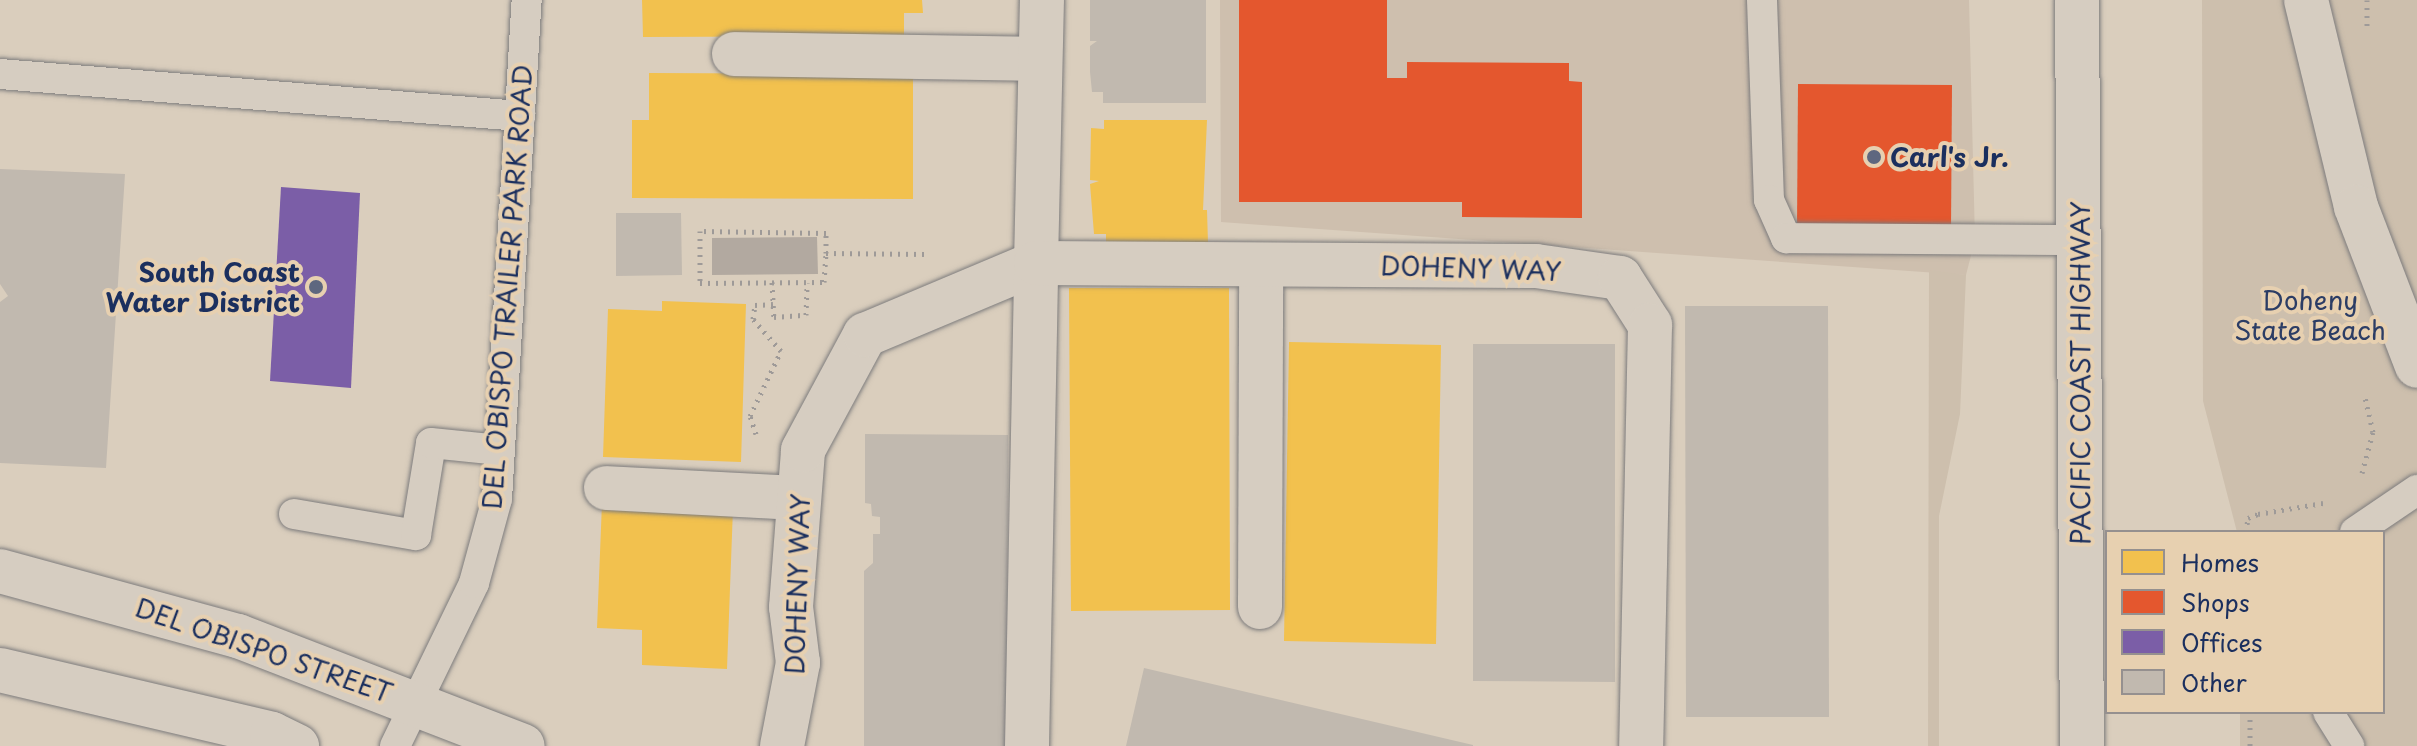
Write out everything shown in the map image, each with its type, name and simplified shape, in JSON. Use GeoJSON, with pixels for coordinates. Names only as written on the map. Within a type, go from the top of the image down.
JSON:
{"type":"FeatureCollection","features":[{"type":"Feature","properties":{"kind":"main road"},"geometry":{"type":"LineString","coordinates":[[1027,746],[1042,0]]}},
{"type":"Feature","properties":{"kind":"main road","name":"PACIFIC COAST HIGHWAY"},"geometry":{"type":"LineString","coordinates":[[2077,0],[2082,746]]}},
{"type":"Feature","properties":{"kind":"main road"},"geometry":{"type":"LineString","coordinates":[[2306,0],[2356,207],[2417,366]]}},
{"type":"Feature","properties":{"kind":"main road"},"geometry":{"type":"LineString","coordinates":[[734,54],[1040,59]]}},
{"type":"Feature","properties":{"kind":"main road","name":"DOHENY WAY"},"geometry":{"type":"LineString","coordinates":[[782,746],[798,663],[791,607],[803,450],[865,335],[1036,263],[1536,266],[1620,278],[1650,325],[1641,746]]}},
{"type":"Feature","properties":{"kind":"main road"},"geometry":{"type":"LineString","coordinates":[[1260,607],[1261,265]]}},
{"type":"Feature","properties":{"kind":"main road"},"geometry":{"type":"LineString","coordinates":[[606,488],[799,498]]}},
{"type":"Feature","properties":{"kind":"main road","name":"DEL OBISPO STREET"},"geometry":{"type":"LineString","coordinates":[[0,571],[238,636],[523,746]]}},
{"type":"Feature","properties":{"kind":"main road"},"geometry":{"type":"LineString","coordinates":[[0,670],[272,734],[297,746]]}},
{"type":"Feature","properties":{"kind":"lane","name":"DEL OBISPO TRAILER PARK ROAD"},"geometry":{"type":"LineString","coordinates":[[395,746],[413,701],[474,583],[497,499],[527,0]]}},
{"type":"Feature","properties":{"kind":"lane"},"geometry":{"type":"LineString","coordinates":[[1762,0],[1769,200],[1786,238],[2080,240]]}},
{"type":"Feature","properties":{"kind":"lane"},"geometry":{"type":"LineString","coordinates":[[0,74],[520,116]]}},
{"type":"Feature","properties":{"kind":"lane"},"geometry":{"type":"LineString","coordinates":[[294,514],[416,535],[431,443],[500,450]]}},
{"type":"Feature","properties":{"kind":"lane"},"geometry":{"type":"LineString","coordinates":[[2358,530],[2417,490]]}},
{"type":"Feature","properties":{"kind":"lane"},"geometry":{"type":"LineString","coordinates":[[2329,714],[2349,746]]}},
{"type":"Feature","properties":{"kind":"path"},"geometry":{"type":"LineString","coordinates":[[700,231],[826,233],[824,282],[772,282],[700,283],[700,231]]}},
{"type":"Feature","properties":{"kind":"path"},"geometry":{"type":"LineString","coordinates":[[826,253],[931,254]]}},
{"type":"Feature","properties":{"kind":"path"},"geometry":{"type":"LineString","coordinates":[[772,282],[774,317],[806,315],[807,283]]}},
{"type":"Feature","properties":{"kind":"path"},"geometry":{"type":"LineString","coordinates":[[756,435],[750,416],[781,351],[753,319],[755,305],[773,304]]}},
{"type":"Feature","properties":{"kind":"path"},"geometry":{"type":"LineString","coordinates":[[2354,485],[2372,452],[2365,398]]}},
{"type":"Feature","properties":{"kind":"path"},"geometry":{"type":"LineString","coordinates":[[2246,530],[2248,518],[2258,514],[2301,510],[2328,501]]}},
{"type":"Feature","properties":{"kind":"path"},"geometry":{"type":"LineString","coordinates":[[2250,714],[2250,746]]}},
{"type":"Feature","properties":{"kind":"shaded area"},"geometry":{"type":"Polygon","coordinates":[[[1220,0],[1969,0],[1975,240],[1966,275],[1221,222],[1220,0]]]}},
{"type":"Feature","properties":{"kind":"shaded area"},"geometry":{"type":"Polygon","coordinates":[[[817,237],[818,274],[712,275],[712,238],[817,237]]]}},
{"type":"Feature","properties":{"kind":"green space","name":"Doheny State Beach"},"geometry":{"type":"Polygon","coordinates":[[[2202,0],[2417,0],[2417,746],[2240,746],[2240,714],[2385,714],[2385,530],[2236,530],[2203,401],[2202,0]]]}},
{"type":"Feature","properties":{"kind":"green space"},"geometry":{"type":"Polygon","coordinates":[[[1929,270],[1966,275],[1960,414],[1939,516],[1939,746],[1928,746],[1929,270]]]}},
{"type":"Feature","properties":{"kind":"building: Homes"},"geometry":{"type":"Polygon","coordinates":[[[642,0],[922,0],[923,13],[904,13],[904,36],[643,37],[642,0]]]}},
{"type":"Feature","properties":{"kind":"building: Homes"},"geometry":{"type":"Polygon","coordinates":[[[649,73],[913,74],[913,199],[632,198],[632,120],[649,120],[649,73]]]}},
{"type":"Feature","properties":{"kind":"building: Homes"},"geometry":{"type":"Polygon","coordinates":[[[1104,120],[1207,120],[1203,210],[1207,210],[1208,243],[1106,243],[1106,234],[1094,234],[1090,184],[1099,181],[1090,180],[1091,128],[1104,129],[1104,120]]]}},
{"type":"Feature","properties":{"kind":"building: Homes"},"geometry":{"type":"Polygon","coordinates":[[[1069,288],[1229,288],[1230,610],[1071,611],[1069,288]]]}},
{"type":"Feature","properties":{"kind":"building: Homes"},"geometry":{"type":"Polygon","coordinates":[[[662,301],[746,304],[741,462],[603,457],[608,309],[662,311],[662,301]]]}},
{"type":"Feature","properties":{"kind":"building: Homes"},"geometry":{"type":"Polygon","coordinates":[[[1289,342],[1441,345],[1436,644],[1284,641],[1289,342]]]}},
{"type":"Feature","properties":{"kind":"building: Homes"},"geometry":{"type":"Polygon","coordinates":[[[602,503],[733,508],[727,669],[642,665],[642,630],[597,628],[602,503]]]}},
{"type":"Feature","properties":{"kind":"building: Shops"},"geometry":{"type":"Polygon","coordinates":[[[1239,0],[1387,0],[1387,78],[1407,78],[1407,62],[1569,63],[1569,81],[1582,82],[1582,218],[1462,217],[1462,202],[1239,202],[1239,0]]]}},
{"type":"Feature","properties":{"kind":"building: Shops","name":"Carl's Jr."},"geometry":{"type":"Polygon","coordinates":[[[1798,84],[1952,85],[1951,230],[1797,228],[1798,84]]]}},
{"type":"Feature","properties":{"kind":"building: Offices","name":"South Coast Water District"},"geometry":{"type":"Polygon","coordinates":[[[281,187],[360,193],[351,388],[270,381],[281,187]]]}},
{"type":"Feature","properties":{"kind":"building: Other"},"geometry":{"type":"Polygon","coordinates":[[[1090,0],[1206,0],[1206,103],[1103,103],[1103,92],[1092,92],[1090,46],[1097,41],[1090,41],[1090,0]]]}},
{"type":"Feature","properties":{"kind":"building: Other"},"geometry":{"type":"Polygon","coordinates":[[[0,169],[125,174],[106,468],[0,463],[0,302],[8,296],[0,284],[0,169]]]}},
{"type":"Feature","properties":{"kind":"building: Other"},"geometry":{"type":"Polygon","coordinates":[[[616,213],[681,213],[682,275],[616,276],[616,213]]]}},
{"type":"Feature","properties":{"kind":"building: Other"},"geometry":{"type":"Polygon","coordinates":[[[1685,306],[1828,306],[1829,717],[1686,717],[1685,306]]]}},
{"type":"Feature","properties":{"kind":"building: Other"},"geometry":{"type":"Polygon","coordinates":[[[1473,344],[1615,344],[1615,682],[1473,681],[1473,344]]]}},
{"type":"Feature","properties":{"kind":"building: Other"},"geometry":{"type":"Polygon","coordinates":[[[865,434],[1008,435],[1007,746],[864,746],[864,571],[873,563],[873,534],[880,534],[880,517],[872,516],[871,504],[865,503],[865,434]]]}},
{"type":"Feature","properties":{"kind":"building: Other"},"geometry":{"type":"Polygon","coordinates":[[[1144,668],[1473,745],[1473,746],[1126,746],[1144,668]]]}},
{"type":"Feature","properties":{"kind":"place","name":"Carl's Jr."},"geometry":{"type":"Point","coordinates":[1874,157]}},
{"type":"Feature","properties":{"kind":"place","name":"South Coast Water District"},"geometry":{"type":"Point","coordinates":[316,287]}}]}
